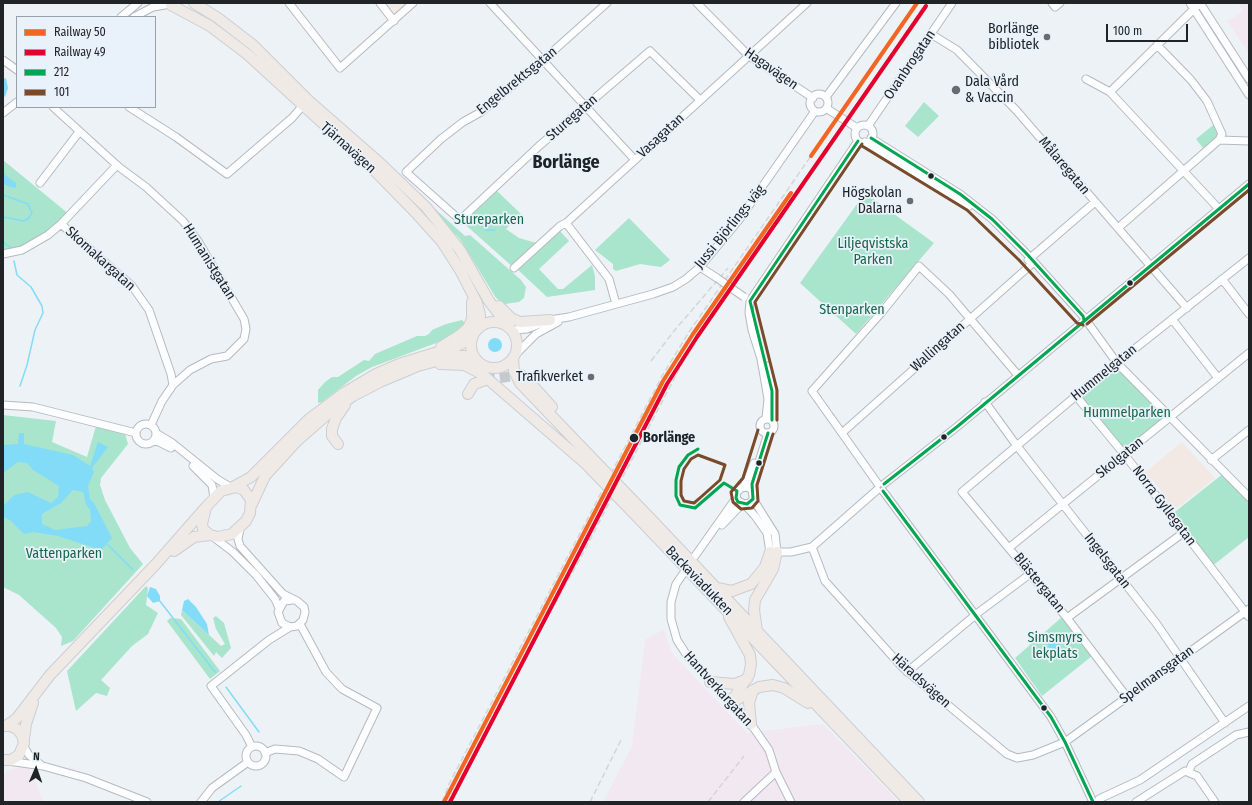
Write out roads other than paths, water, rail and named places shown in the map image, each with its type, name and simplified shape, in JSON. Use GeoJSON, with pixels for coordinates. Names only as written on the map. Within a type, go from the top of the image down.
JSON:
{"type":"FeatureCollection","features":[{"type":"Feature","properties":{"kind":"highway","name":"Tjärnavägen"},"geometry":{"type":"LineString","coordinates":[[194,3],[218,18],[253,45],[305,103],[416,213],[450,253],[469,286],[479,310],[479,328]]}},
{"type":"Feature","properties":{"kind":"highway","name":"Tjärnavägen"},"geometry":{"type":"LineString","coordinates":[[169,4],[210,26],[247,54],[380,163],[426,207],[454,241],[493,307],[511,328]]}},
{"type":"Feature","properties":{"kind":"highway"},"geometry":{"type":"LineString","coordinates":[[481,285],[496,303],[516,321],[525,322],[550,320]]}},
{"type":"Feature","properties":{"kind":"highway"},"geometry":{"type":"LineString","coordinates":[[431,354],[468,328],[473,314],[469,286]]}},
{"type":"Feature","properties":{"kind":"highway"},"geometry":{"type":"LineString","coordinates":[[5,726],[17,718],[61,664],[156,564],[221,491],[232,487],[255,474],[293,434],[337,398],[376,374],[458,346],[472,338],[479,328],[494,322],[511,328],[518,342],[515,357],[502,367],[496,369],[483,366],[475,359],[465,356],[454,356],[418,366],[380,382],[353,396],[325,416],[297,441],[265,476],[252,504],[249,516],[240,528],[228,535],[200,536],[188,540],[156,564]]}},
{"type":"Feature","properties":{"kind":"highway"},"geometry":{"type":"LineString","coordinates":[[472,338],[471,346],[475,359]]}},
{"type":"Feature","properties":{"kind":"highway","name":"Backaviadukten"},"geometry":{"type":"LineString","coordinates":[[515,357],[514,371],[520,383],[588,460],[647,521],[724,607],[824,714],[909,802]]}},
{"type":"Feature","properties":{"kind":"highway"},"geometry":{"type":"LineString","coordinates":[[418,366],[458,364],[475,370],[588,460]]}},
{"type":"Feature","properties":{"kind":"highway","name":"Backaviadukten"},"geometry":{"type":"LineString","coordinates":[[483,366],[588,460]]}},
{"type":"Feature","properties":{"kind":"highway"},"geometry":{"type":"LineString","coordinates":[[521,375],[527,379],[571,428],[588,460]]}},
{"type":"Feature","properties":{"kind":"highway"},"geometry":{"type":"LineString","coordinates":[[468,394],[474,384],[485,380]]}},
{"type":"Feature","properties":{"kind":"highway"},"geometry":{"type":"LineString","coordinates":[[338,444],[332,436],[333,424],[353,396]]}},
{"type":"Feature","properties":{"kind":"highway"},"geometry":{"type":"LineString","coordinates":[[232,487],[239,488],[246,492],[252,504]]}},
{"type":"Feature","properties":{"kind":"highway"},"geometry":{"type":"LineString","coordinates":[[206,507],[202,524],[205,532],[211,536]]}},
{"type":"Feature","properties":{"kind":"highway","name":"Backaviadukten"},"geometry":{"type":"LineString","coordinates":[[647,521],[717,588],[919,802]]}},
{"type":"Feature","properties":{"kind":"highway"},"geometry":{"type":"LineString","coordinates":[[717,588],[732,591],[751,584],[765,567],[773,552]]}},
{"type":"Feature","properties":{"kind":"highway"},"geometry":{"type":"LineString","coordinates":[[757,631],[754,610],[755,600],[773,569],[773,552]]}},
{"type":"Feature","properties":{"kind":"highway"},"geometry":{"type":"LineString","coordinates":[[724,607],[750,655],[751,668],[747,679],[731,702]]}},
{"type":"Feature","properties":{"kind":"highway"},"geometry":{"type":"LineString","coordinates":[[710,682],[735,684],[747,679]]}},
{"type":"Feature","properties":{"kind":"highway"},"geometry":{"type":"LineString","coordinates":[[731,702],[753,690],[766,686],[784,688],[824,714]]}},
{"type":"Feature","properties":{"kind":"highway"},"geometry":{"type":"LineString","coordinates":[[5,760],[16,758],[24,743],[28,716],[40,689]]}},
{"type":"Feature","properties":{"kind":"highway"},"geometry":{"type":"LineString","coordinates":[[751,724],[749,703],[753,690]]}},
{"type":"Feature","properties":{"kind":"highway"},"geometry":{"type":"LineString","coordinates":[[5,726],[17,729],[24,743]]}},
{"type":"Feature","properties":{"kind":"street"},"geometry":{"type":"LineString","coordinates":[[123,16],[138,3]]}},
{"type":"Feature","properties":{"kind":"street"},"geometry":{"type":"LineString","coordinates":[[289,3],[340,68],[413,3]]}},
{"type":"Feature","properties":{"kind":"street"},"geometry":{"type":"LineString","coordinates":[[380,3],[394,21]]}},
{"type":"Feature","properties":{"kind":"street"},"geometry":{"type":"LineString","coordinates":[[490,3],[635,160]]}},
{"type":"Feature","properties":{"kind":"street","name":"Engelbrektsgatan"},"geometry":{"type":"LineString","coordinates":[[460,220],[406,172],[446,135],[463,122],[481,112],[542,61],[607,3]]}},
{"type":"Feature","properties":{"kind":"street","name":"Hagavägen"},"geometry":{"type":"LineString","coordinates":[[697,3],[748,55],[813,98]]}},
{"type":"Feature","properties":{"kind":"street","name":"Vasagatan"},"geometry":{"type":"LineString","coordinates":[[514,268],[560,226],[566,224],[748,55],[807,3]]}},
{"type":"Feature","properties":{"kind":"street"},"geometry":{"type":"LineString","coordinates":[[826,97],[896,3]]}},
{"type":"Feature","properties":{"kind":"street","name":"Ovanbrogatan"},"geometry":{"type":"LineString","coordinates":[[868,126],[952,3]]}},
{"type":"Feature","properties":{"kind":"street"},"geometry":{"type":"LineString","coordinates":[[1110,92],[1157,46],[1192,6],[1200,3],[1249,79]]}},
{"type":"Feature","properties":{"kind":"street"},"geometry":{"type":"LineString","coordinates":[[136,16],[153,7],[169,4]]}},
{"type":"Feature","properties":{"kind":"street"},"geometry":{"type":"LineString","coordinates":[[1192,6],[1249,95]]}},
{"type":"Feature","properties":{"kind":"street","name":"Målaregatan"},"geometry":{"type":"LineString","coordinates":[[931,34],[957,50],[983,74],[1018,112],[1094,202],[1187,308]]}},
{"type":"Feature","properties":{"kind":"street"},"geometry":{"type":"LineString","coordinates":[[1118,228],[1184,172],[1219,140],[1222,134],[1207,101],[1191,80],[1157,46]]}},
{"type":"Feature","properties":{"kind":"street","name":"Sturegatan"},"geometry":{"type":"LineString","coordinates":[[460,220],[539,146],[650,51],[700,100]]}},
{"type":"Feature","properties":{"kind":"street"},"geometry":{"type":"LineString","coordinates":[[3,60],[16,69]]}},
{"type":"Feature","properties":{"kind":"street"},"geometry":{"type":"LineString","coordinates":[[1086,79],[1110,92],[1219,209]]}},
{"type":"Feature","properties":{"kind":"street"},"geometry":{"type":"LineString","coordinates":[[820,94],[826,97],[828,109],[820,112],[815,111],[811,103],[813,98],[820,94]]}},
{"type":"Feature","properties":{"kind":"street"},"geometry":{"type":"LineString","coordinates":[[3,115],[16,103]]}},
{"type":"Feature","properties":{"kind":"street"},"geometry":{"type":"LineString","coordinates":[[131,108],[176,137],[227,174],[272,136],[305,103]]}},
{"type":"Feature","properties":{"kind":"street"},"geometry":{"type":"LineString","coordinates":[[3,115],[16,106]]}},
{"type":"Feature","properties":{"kind":"street","name":"Humanistgatan"},"geometry":{"type":"LineString","coordinates":[[54,108],[79,132],[117,165],[146,187],[183,221],[198,241],[244,319],[246,329],[244,339],[235,350],[227,356],[210,359],[190,370],[173,385]]}},
{"type":"Feature","properties":{"kind":"street"},"geometry":{"type":"LineString","coordinates":[[695,556],[736,498],[737,491],[743,487],[747,481],[765,433],[774,429],[769,419],[768,399],[761,359],[752,330],[747,299],[872,130],[868,126],[862,125],[855,127],[828,109]]}},
{"type":"Feature","properties":{"kind":"street","name":"Jussi Björlings väg"},"geometry":{"type":"LineString","coordinates":[[511,328],[527,329],[550,320],[569,317],[673,287],[700,267],[739,220],[815,111]]}},
{"type":"Feature","properties":{"kind":"street"},"geometry":{"type":"LineString","coordinates":[[855,127],[855,136],[865,140],[970,206],[1031,261],[1080,318],[1084,320],[1117,363],[1249,498]]}},
{"type":"Feature","properties":{"kind":"street"},"geometry":{"type":"LineString","coordinates":[[40,182],[79,132]]}},
{"type":"Feature","properties":{"kind":"street"},"geometry":{"type":"LineString","coordinates":[[1219,140],[1249,141]]}},
{"type":"Feature","properties":{"kind":"street"},"geometry":{"type":"LineString","coordinates":[[3,254],[22,250],[48,235],[62,224],[117,165]]}},
{"type":"Feature","properties":{"kind":"street"},"geometry":{"type":"LineString","coordinates":[[773,552],[791,552],[812,547],[881,487],[1017,374],[1249,184]]}},
{"type":"Feature","properties":{"kind":"street","name":"Wallingatan"},"geometry":{"type":"LineString","coordinates":[[842,433],[970,318],[1094,202]]}},
{"type":"Feature","properties":{"kind":"street","name":"Skomakargatan"},"geometry":{"type":"LineString","coordinates":[[62,224],[107,262],[132,286],[141,298],[149,310],[171,374],[173,385]]}},
{"type":"Feature","properties":{"kind":"street"},"geometry":{"type":"LineString","coordinates":[[566,224],[609,279],[616,304]]}},
{"type":"Feature","properties":{"kind":"street","name":"Hummelgatan"},"geometry":{"type":"LineString","coordinates":[[962,492],[1076,396],[1249,258]]}},
{"type":"Feature","properties":{"kind":"street"},"geometry":{"type":"LineString","coordinates":[[1017,374],[941,286],[919,266],[812,391],[975,616],[1051,717],[1095,800],[1140,780],[1249,706]]}},
{"type":"Feature","properties":{"kind":"street"},"geometry":{"type":"LineString","coordinates":[[700,267],[747,299]]}},
{"type":"Feature","properties":{"kind":"street"},"geometry":{"type":"LineString","coordinates":[[1222,279],[1246,305],[1249,314]]}},
{"type":"Feature","properties":{"kind":"street","name":"Jussi Björlings väg"},"geometry":{"type":"LineString","coordinates":[[515,357],[544,328],[569,317]]}},
{"type":"Feature","properties":{"kind":"street"},"geometry":{"type":"LineString","coordinates":[[1172,319],[1218,378]]}},
{"type":"Feature","properties":{"kind":"street","name":"Skolgatan"},"geometry":{"type":"LineString","coordinates":[[1010,547],[1249,353]]}},
{"type":"Feature","properties":{"kind":"street"},"geometry":{"type":"LineString","coordinates":[[151,425],[162,401],[173,385]]}},
{"type":"Feature","properties":{"kind":"street","name":"Norra Gyllegatan"},"geometry":{"type":"LineString","coordinates":[[1076,396],[1124,454],[1184,533],[1248,613]]}},
{"type":"Feature","properties":{"kind":"street","name":"Ingelsgatan"},"geometry":{"type":"LineString","coordinates":[[985,402],[1017,446],[1064,504],[1181,658],[1225,723]]}},
{"type":"Feature","properties":{"kind":"street"},"geometry":{"type":"LineString","coordinates":[[3,405],[33,407],[136,433]]}},
{"type":"Feature","properties":{"kind":"street"},"geometry":{"type":"LineString","coordinates":[[765,433],[760,428],[760,423],[769,419]]}},
{"type":"Feature","properties":{"kind":"street"},"geometry":{"type":"LineString","coordinates":[[151,425],[141,425],[136,433],[137,439],[142,443],[147,444],[153,441],[156,433]]}},
{"type":"Feature","properties":{"kind":"street"},"geometry":{"type":"LineString","coordinates":[[151,425],[156,433],[171,442],[217,479],[232,487]]}},
{"type":"Feature","properties":{"kind":"street"},"geometry":{"type":"LineString","coordinates":[[1212,460],[1249,430]]}},
{"type":"Feature","properties":{"kind":"street"},"geometry":{"type":"LineString","coordinates":[[702,547],[743,504],[750,503],[753,495],[752,484],[765,433]]}},
{"type":"Feature","properties":{"kind":"street"},"geometry":{"type":"LineString","coordinates":[[153,441],[170,446],[189,462],[212,485],[214,498]]}},
{"type":"Feature","properties":{"kind":"street"},"geometry":{"type":"LineString","coordinates":[[743,487],[748,488],[753,495],[775,534],[773,552]]}},
{"type":"Feature","properties":{"kind":"street","name":"Blästergatan"},"geometry":{"type":"LineString","coordinates":[[962,492],[1010,547],[1030,574],[1067,618],[1127,697]]}},
{"type":"Feature","properties":{"kind":"street"},"geometry":{"type":"LineString","coordinates":[[736,498],[756,516],[767,533],[773,552]]}},
{"type":"Feature","properties":{"kind":"street"},"geometry":{"type":"LineString","coordinates":[[731,515],[743,512],[756,516]]}},
{"type":"Feature","properties":{"kind":"street"},"geometry":{"type":"LineString","coordinates":[[240,528],[238,539],[240,546],[283,594],[304,607],[305,616],[300,624],[290,627],[270,640],[212,686],[246,735],[252,747]]}},
{"type":"Feature","properties":{"kind":"street"},"geometry":{"type":"LineString","coordinates":[[1067,618],[1184,533]]}},
{"type":"Feature","properties":{"kind":"street"},"geometry":{"type":"LineString","coordinates":[[211,536],[233,552],[256,575],[275,599],[279,608],[279,619],[277,627],[270,640]]}},
{"type":"Feature","properties":{"kind":"street","name":"Häradsvägen"},"geometry":{"type":"LineString","coordinates":[[812,547],[825,581],[907,672],[1013,758],[1033,755],[1065,742]]}},
{"type":"Feature","properties":{"kind":"street","name":"Hantverkargatan"},"geometry":{"type":"LineString","coordinates":[[684,571],[672,593],[672,619],[682,648],[710,682],[751,724],[769,750],[776,772],[791,802]]}},
{"type":"Feature","properties":{"kind":"street"},"geometry":{"type":"LineString","coordinates":[[907,672],[975,616],[1030,574]]}},
{"type":"Feature","properties":{"kind":"street"},"geometry":{"type":"LineString","coordinates":[[279,608],[284,602],[293,600]]}},
{"type":"Feature","properties":{"kind":"street","name":"Spelmansgatan"},"geometry":{"type":"LineString","coordinates":[[1065,742],[1181,658],[1248,613]]}},
{"type":"Feature","properties":{"kind":"street"},"geometry":{"type":"LineString","coordinates":[[279,619],[282,623],[290,627]]}},
{"type":"Feature","properties":{"kind":"street"},"geometry":{"type":"LineString","coordinates":[[265,753],[275,749],[298,751],[318,759],[344,777],[377,708],[342,689],[326,672],[300,624]]}},
{"type":"Feature","properties":{"kind":"street"},"geometry":{"type":"LineString","coordinates":[[1189,771],[1192,764],[1236,735],[1249,732]]}},
{"type":"Feature","properties":{"kind":"street"},"geometry":{"type":"LineString","coordinates":[[24,743],[33,758],[43,766]]}},
{"type":"Feature","properties":{"kind":"street"},"geometry":{"type":"LineString","coordinates":[[252,747],[261,748],[265,753],[265,760],[254,766],[248,762],[246,754],[252,747]]}},
{"type":"Feature","properties":{"kind":"street"},"geometry":{"type":"LineString","coordinates":[[5,760],[43,766],[93,780],[147,802]]}},
{"type":"Feature","properties":{"kind":"street"},"geometry":{"type":"LineString","coordinates":[[202,802],[212,788],[248,762]]}},
{"type":"Feature","properties":{"kind":"street"},"geometry":{"type":"LineString","coordinates":[[1136,802],[1181,772],[1189,771],[1197,776],[1215,802]]}},
{"type":"Feature","properties":{"kind":"street"},"geometry":{"type":"LineString","coordinates":[[744,802],[776,772]]}},
{"type":"Feature","properties":{"kind":"water"},"geometry":{"type":"Polygon","coordinates":[[[6,78],[8,88],[5,97],[3,95],[3,79],[6,78]]]}},
{"type":"Feature","properties":{"kind":"water"},"geometry":{"type":"Polygon","coordinates":[[[3,168],[5,175],[16,183],[16,188],[4,184],[3,168]]]}},
{"type":"Feature","properties":{"kind":"water"},"geometry":{"type":"Polygon","coordinates":[[[495,338],[500,340],[502,345],[500,350],[495,352],[490,350],[488,345],[490,340],[495,338]]]}},
{"type":"Feature","properties":{"kind":"water","name":"Vattenparken"},"geometry":{"type":"Polygon","coordinates":[[[19,433],[24,433],[24,444],[73,455],[90,466],[98,442],[108,447],[92,468],[94,472],[88,486],[90,499],[94,503],[112,538],[101,550],[58,536],[33,532],[24,534],[10,520],[3,517],[3,506],[14,495],[28,492],[51,503],[58,497],[59,486],[33,470],[27,463],[18,462],[3,473],[3,445],[18,444],[19,433]],[[73,490],[61,503],[42,514],[42,524],[55,530],[87,526],[91,521],[90,510],[86,504],[83,492],[73,490]]]}},
{"type":"Feature","properties":{"kind":"water"},"geometry":{"type":"Polygon","coordinates":[[[150,587],[156,589],[160,596],[160,601],[153,603],[147,596],[150,587]]]}},
{"type":"Feature","properties":{"kind":"water"},"geometry":{"type":"Polygon","coordinates":[[[188,599],[196,607],[207,624],[209,635],[182,610],[184,601],[188,599]]]}},
{"type":"Feature","properties":{"kind":"water"},"geometry":{"type":"Polygon","coordinates":[[[1052,638],[1056,638],[1060,644],[1056,650],[1052,650],[1048,646],[1048,642],[1052,638]]]}},
{"type":"Feature","properties":{"kind":"waterway"},"geometry":{"type":"LineString","coordinates":[[3,195],[28,204],[32,213],[29,218],[24,221],[3,217]]}},
{"type":"Feature","properties":{"kind":"waterway"},"geometry":{"type":"LineString","coordinates":[[481,222],[486,230],[495,230]]}},
{"type":"Feature","properties":{"kind":"waterway"},"geometry":{"type":"LineString","coordinates":[[3,242],[11,248]]}},
{"type":"Feature","properties":{"kind":"waterway"},"geometry":{"type":"LineString","coordinates":[[14,261],[17,275],[31,287],[42,306],[43,313],[35,330],[27,365],[20,386]]}},
{"type":"Feature","properties":{"kind":"waterway"},"geometry":{"type":"LineString","coordinates":[[107,544],[133,570]]}},
{"type":"Feature","properties":{"kind":"waterway"},"geometry":{"type":"LineString","coordinates":[[159,600],[215,672]]}},
{"type":"Feature","properties":{"kind":"waterway"},"geometry":{"type":"LineString","coordinates":[[226,687],[259,732]]}},
{"type":"Feature","properties":{"kind":"waterway"},"geometry":{"type":"LineString","coordinates":[[218,802],[241,786]]}},
{"type":"Feature","properties":{"kind":"tunnel"},"geometry":{"type":"LineString","coordinates":[[485,380],[521,375]]}},
{"type":"Feature","properties":{"kind":"railway"},"geometry":{"type":"LineString","coordinates":[[721,303],[926,3]]}},
{"type":"Feature","properties":{"kind":"railway"},"geometry":{"type":"LineString","coordinates":[[442,802],[449,784],[662,376],[689,332],[811,156]]}},
{"type":"Feature","properties":{"kind":"railway"},"geometry":{"type":"LineString","coordinates":[[651,361],[674,331],[728,268]]}},
{"type":"Feature","properties":{"kind":"railway"},"geometry":{"type":"LineString","coordinates":[[448,802],[504,696],[582,555],[697,335]]}},
{"type":"Feature","properties":{"kind":"railway"},"geometry":{"type":"LineString","coordinates":[[590,802],[622,738]]}},
{"type":"Feature","properties":{"kind":"railway"},"geometry":{"type":"LineString","coordinates":[[708,802],[744,756]]}},
{"type":"Feature","properties":{"kind":"rail line","name":"50"},"geometry":{"type":"LineString","coordinates":[[811,156],[917,3]]}},
{"type":"Feature","properties":{"kind":"rail line","name":"49"},"geometry":{"type":"LineString","coordinates":[[450,802],[667,384],[697,337],[926,6]]}},
{"type":"Feature","properties":{"kind":"rail line","name":"50"},"geometry":{"type":"LineString","coordinates":[[444,802],[663,381],[693,334],[791,193]]}},
{"type":"Feature","properties":{"kind":"place","name":"Borlänge bibliotek"},"geometry":{"type":"Point","coordinates":[1047,37]}},
{"type":"Feature","properties":{"kind":"place","name":"Dala Vård & Vaccin"},"geometry":{"type":"Point","coordinates":[956,90]}},
{"type":"Feature","properties":{"kind":"place","name":"Högskolan Dalarna"},"geometry":{"type":"Point","coordinates":[910,201]}},
{"type":"Feature","properties":{"kind":"place","name":"Trafikverket"},"geometry":{"type":"Point","coordinates":[591,377]}},
{"type":"Feature","properties":{"kind":"place","name":"Borlänge"},"geometry":{"type":"Point","coordinates":[634,438]}},
{"type":"Feature","properties":{"kind":"district","name":"Borlänge"},"geometry":{"type":"Point","coordinates":[566,163]}},
{"type":"Feature","properties":{"kind":"park label","name":"Stureparken"},"geometry":{"type":"Point","coordinates":[489,220]}},
{"type":"Feature","properties":{"kind":"park label","name":"Liljeqvistska Parken"},"geometry":{"type":"Point","coordinates":[873,252]}},
{"type":"Feature","properties":{"kind":"park label","name":"Stenparken"},"geometry":{"type":"Point","coordinates":[852,310]}},
{"type":"Feature","properties":{"kind":"park label","name":"Hummelparken"},"geometry":{"type":"Point","coordinates":[1127,413]}},
{"type":"Feature","properties":{"kind":"park label","name":"Simsmyrs lekplats"},"geometry":{"type":"Point","coordinates":[1055,646]}}]}
